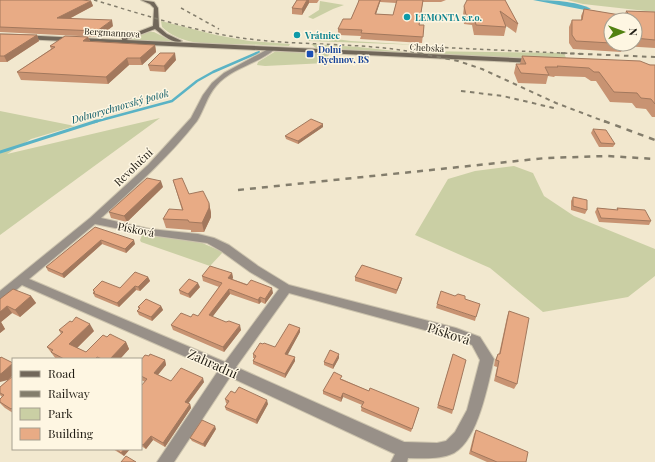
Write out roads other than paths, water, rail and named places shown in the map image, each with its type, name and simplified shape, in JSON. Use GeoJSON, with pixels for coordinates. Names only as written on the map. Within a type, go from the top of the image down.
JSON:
{"type":"FeatureCollection","features":[{"type":"Feature","properties":{"kind":"street"},"geometry":{"type":"LineString","coordinates":[[143,0],[152,4],[156,8],[156,27],[165,35],[176,41],[199,45]]}},
{"type":"Feature","properties":{"kind":"street"},"geometry":{"type":"LineString","coordinates":[[115,41],[140,34],[156,27]]}},
{"type":"Feature","properties":{"kind":"street","name":"Bergmannova"},"geometry":{"type":"LineString","coordinates":[[0,36],[199,45]]}},
{"type":"Feature","properties":{"kind":"street","name":"Chebská"},"geometry":{"type":"LineString","coordinates":[[199,45],[543,61]]}},
{"type":"Feature","properties":{"kind":"street","name":"Revoluční"},"geometry":{"type":"LineString","coordinates":[[0,297],[92,220],[156,162],[194,119],[206,95],[214,84],[226,74],[272,49]]}},
{"type":"Feature","properties":{"kind":"street","name":"Písková"},"geometry":{"type":"LineString","coordinates":[[92,220],[150,232],[198,237],[210,240],[225,248],[254,269],[286,288],[456,333],[476,341],[487,360],[474,412],[460,437],[450,447],[438,451],[402,456]]}},
{"type":"Feature","properties":{"kind":"street","name":"Zahradní"},"geometry":{"type":"LineString","coordinates":[[21,280],[227,369],[402,456]]}},
{"type":"Feature","properties":{"kind":"street"},"geometry":{"type":"LineString","coordinates":[[165,462],[227,369],[286,288]]}},
{"type":"Feature","properties":{"kind":"water"},"geometry":{"type":"Polygon","coordinates":[[[533,0],[578,4],[591,9],[585,10],[533,0]]]}},
{"type":"Feature","properties":{"kind":"waterway","name":"Dolnorychnovský potok"},"geometry":{"type":"LineString","coordinates":[[94,122],[172,101],[197,81],[213,72],[257,53]]}},
{"type":"Feature","properties":{"kind":"waterway","name":"Dolnorychnovský potok"},"geometry":{"type":"LineString","coordinates":[[0,152],[97,121]]}},
{"type":"Feature","properties":{"kind":"railway"},"geometry":{"type":"LineString","coordinates":[[94,0],[147,16],[217,34],[235,37],[282,42],[377,47],[423,54]]}},
{"type":"Feature","properties":{"kind":"railway"},"geometry":{"type":"LineString","coordinates":[[181,8],[219,29]]}},
{"type":"Feature","properties":{"kind":"railway"},"geometry":{"type":"LineString","coordinates":[[410,46],[566,53]]}},
{"type":"Feature","properties":{"kind":"railway"},"geometry":{"type":"LineString","coordinates":[[419,53],[458,61],[482,69],[556,103],[606,122]]}},
{"type":"Feature","properties":{"kind":"railway"},"geometry":{"type":"LineString","coordinates":[[561,53],[566,53]]}},
{"type":"Feature","properties":{"kind":"railway"},"geometry":{"type":"LineString","coordinates":[[566,53],[655,57]]}},
{"type":"Feature","properties":{"kind":"railway"},"geometry":{"type":"LineString","coordinates":[[566,53],[583,54]]}},
{"type":"Feature","properties":{"kind":"railway"},"geometry":{"type":"LineString","coordinates":[[461,91],[503,96],[558,109]]}},
{"type":"Feature","properties":{"kind":"railway"},"geometry":{"type":"LineString","coordinates":[[604,121],[655,140]]}},
{"type":"Feature","properties":{"kind":"railway"},"geometry":{"type":"LineString","coordinates":[[238,190],[546,158],[607,156],[655,159]]}},
{"type":"Feature","properties":{"kind":"place","name":"LEMONTA s.r.o."},"geometry":{"type":"Point","coordinates":[407,17]}},
{"type":"Feature","properties":{"kind":"place","name":"Vrátnice"},"geometry":{"type":"Point","coordinates":[297,35]}},
{"type":"Feature","properties":{"kind":"place","name":"Dolní Rychnov, BS"},"geometry":{"type":"Point","coordinates":[310,54]}}]}
